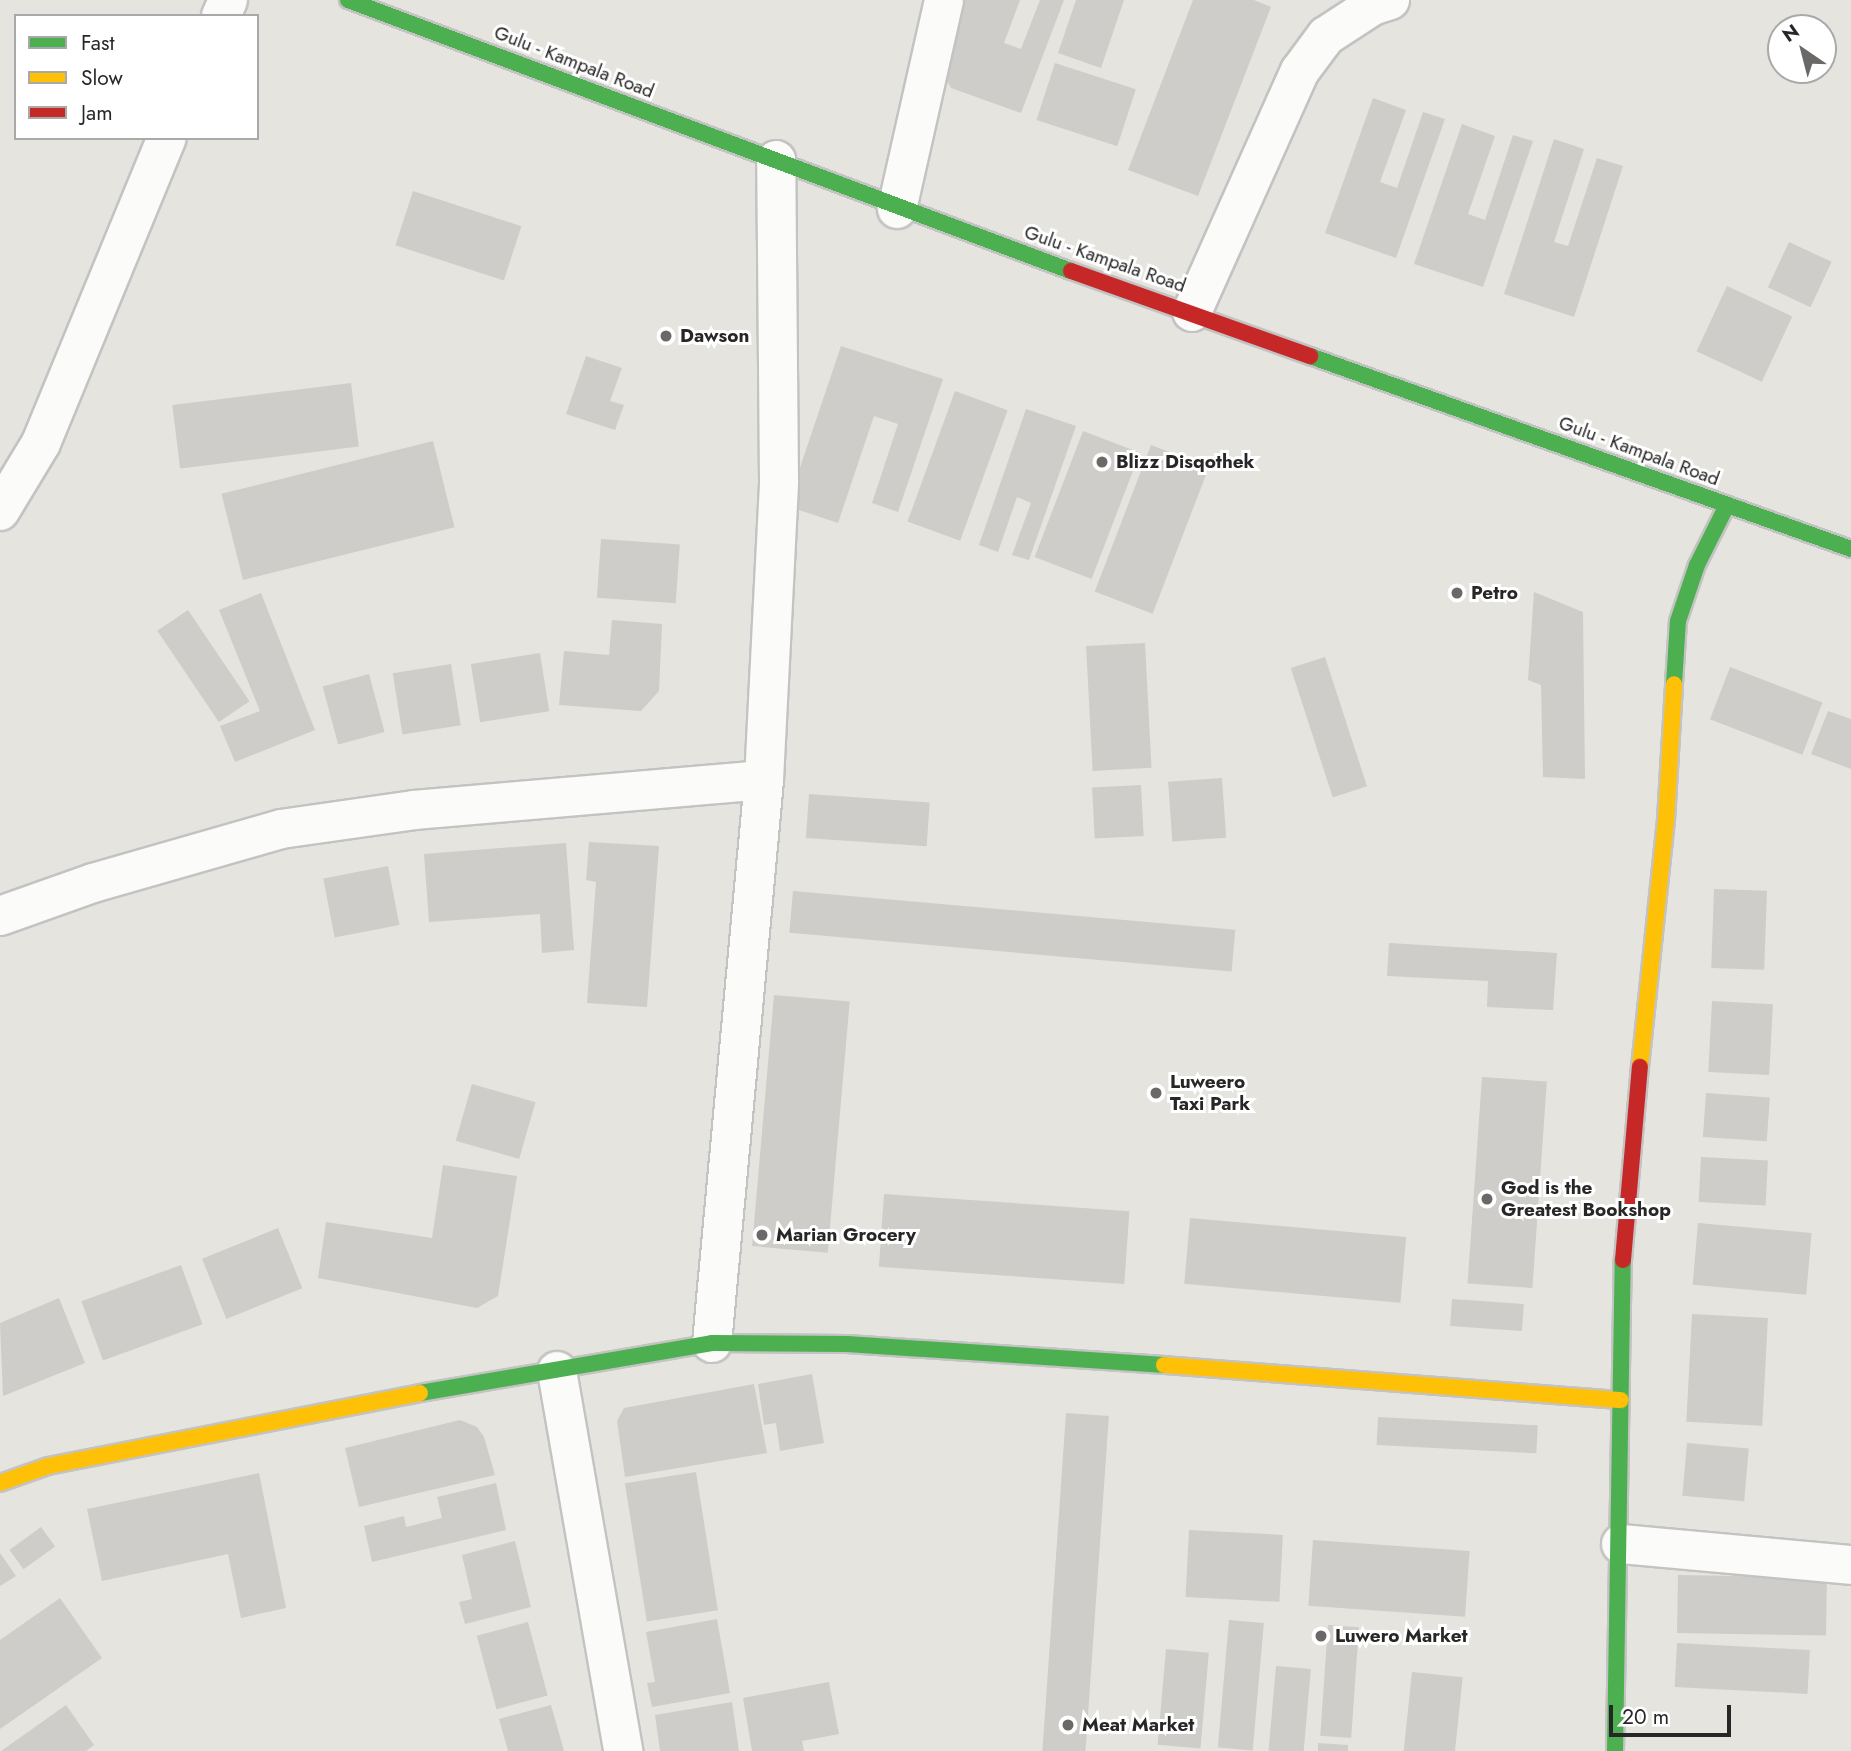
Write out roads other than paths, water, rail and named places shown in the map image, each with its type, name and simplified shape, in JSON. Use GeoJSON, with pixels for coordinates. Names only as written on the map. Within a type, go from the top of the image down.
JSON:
{"type":"FeatureCollection","features":[{"type":"Feature","properties":{"kind":"street","name":"Gulu - Kampala Road"},"geometry":{"type":"LineString","coordinates":[[348,0],[776,160],[897,209],[1851,549]]}},
{"type":"Feature","properties":{"kind":"street"},"geometry":{"type":"LineString","coordinates":[[897,209],[944,0]]}},
{"type":"Feature","properties":{"kind":"street"},"geometry":{"type":"LineString","coordinates":[[1192,312],[1300,71],[1326,37],[1372,6],[1390,0]]}},
{"type":"Feature","properties":{"kind":"street"},"geometry":{"type":"LineString","coordinates":[[0,511],[41,443],[166,140]]}},
{"type":"Feature","properties":{"kind":"street"},"geometry":{"type":"LineString","coordinates":[[712,1343],[764,780],[779,481],[776,160]]}},
{"type":"Feature","properties":{"kind":"street"},"geometry":{"type":"LineString","coordinates":[[1615,1751],[1621,1544],[1624,1220],[1666,820],[1678,621],[1697,565],[1727,505]]}},
{"type":"Feature","properties":{"kind":"street"},"geometry":{"type":"LineString","coordinates":[[0,916],[93,883],[281,829],[414,810],[764,780]]}},
{"type":"Feature","properties":{"kind":"street"},"geometry":{"type":"LineString","coordinates":[[0,1482],[48,1466],[712,1343],[847,1344],[1013,1354],[1621,1400]]}},
{"type":"Feature","properties":{"kind":"street"},"geometry":{"type":"LineString","coordinates":[[557,1371],[623,1751]]}},
{"type":"Feature","properties":{"kind":"street"},"geometry":{"type":"LineString","coordinates":[[1621,1544],[1851,1565]]}},
{"type":"Feature","properties":{"kind":"place","name":"Dawson"},"geometry":{"type":"Point","coordinates":[666,336]}},
{"type":"Feature","properties":{"kind":"place","name":"Blizz Disqothek"},"geometry":{"type":"Point","coordinates":[1102,462]}},
{"type":"Feature","properties":{"kind":"place","name":"Petro"},"geometry":{"type":"Point","coordinates":[1457,593]}},
{"type":"Feature","properties":{"kind":"place","name":"Luweero Taxi Park"},"geometry":{"type":"Point","coordinates":[1156,1093]}},
{"type":"Feature","properties":{"kind":"place","name":"God is the Greatest Bookshop"},"geometry":{"type":"Point","coordinates":[1487,1199]}},
{"type":"Feature","properties":{"kind":"place","name":"Marian Grocery"},"geometry":{"type":"Point","coordinates":[762,1235]}},
{"type":"Feature","properties":{"kind":"place","name":"Luwero Market"},"geometry":{"type":"Point","coordinates":[1321,1636]}},
{"type":"Feature","properties":{"kind":"place","name":"Meat Market"},"geometry":{"type":"Point","coordinates":[1068,1725]}}]}
